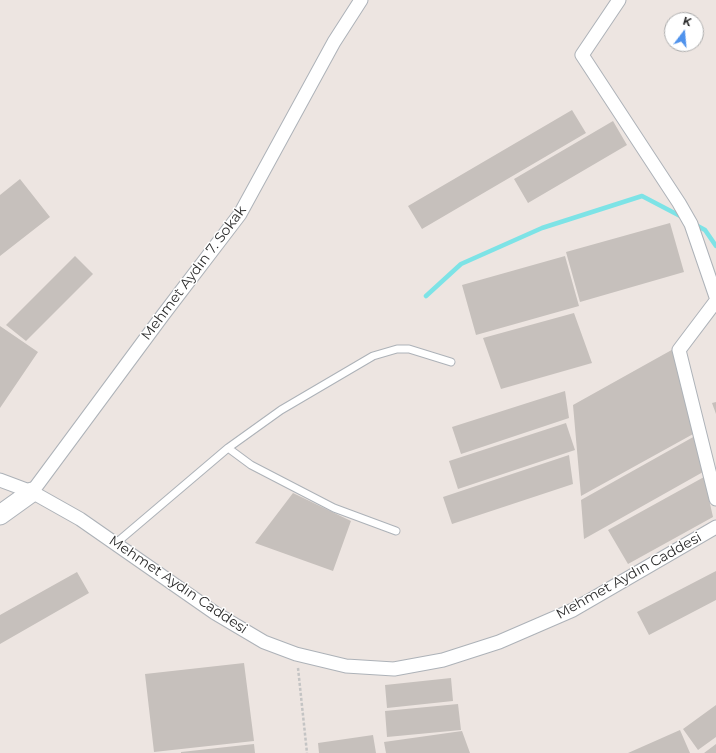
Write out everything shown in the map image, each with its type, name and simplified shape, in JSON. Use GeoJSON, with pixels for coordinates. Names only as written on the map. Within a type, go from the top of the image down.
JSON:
{"type":"FeatureCollection","features":[{"type":"Feature","properties":{"kind":"street","name":"Mehmet Aydın 7. Sokak"},"geometry":{"type":"LineString","coordinates":[[32,492],[163,314],[240,214],[334,42],[360,0]]}},
{"type":"Feature","properties":{"kind":"street"},"geometry":{"type":"LineString","coordinates":[[619,0],[582,55],[679,203],[690,224],[716,297]]}},
{"type":"Feature","properties":{"kind":"street"},"geometry":{"type":"LineString","coordinates":[[716,300],[680,350],[716,499]]}},
{"type":"Feature","properties":{"kind":"street","name":"Mehmet Aydın Caddesi"},"geometry":{"type":"LineString","coordinates":[[0,480],[32,492],[80,519],[215,613],[264,642],[296,654],[346,666],[394,669],[443,660],[498,642],[573,610],[716,528]]}},
{"type":"Feature","properties":{"kind":"street"},"geometry":{"type":"LineString","coordinates":[[0,515],[32,492]]}},
{"type":"Feature","properties":{"kind":"lane"},"geometry":{"type":"LineString","coordinates":[[115,544],[228,448],[281,410],[373,356],[397,349],[409,349],[451,362]]}},
{"type":"Feature","properties":{"kind":"lane"},"geometry":{"type":"LineString","coordinates":[[228,448],[251,465],[334,508],[396,531]]}},
{"type":"Feature","properties":{"kind":"path"},"geometry":{"type":"LineString","coordinates":[[296,654],[308,753]]}},
{"type":"Feature","properties":{"kind":"building"},"geometry":{"type":"Polygon","coordinates":[[[572,110],[586,133],[422,229],[408,206],[572,110]]]}},
{"type":"Feature","properties":{"kind":"building"},"geometry":{"type":"Polygon","coordinates":[[[613,121],[627,145],[528,203],[514,179],[613,121]]]}},
{"type":"Feature","properties":{"kind":"building"},"geometry":{"type":"Polygon","coordinates":[[[20,179],[50,217],[0,256],[0,195],[20,179]]]}},
{"type":"Feature","properties":{"kind":"building"},"geometry":{"type":"Polygon","coordinates":[[[670,223],[684,272],[580,302],[566,252],[670,223]]]}},
{"type":"Feature","properties":{"kind":"building"},"geometry":{"type":"Polygon","coordinates":[[[75,256],[93,274],[26,341],[6,325],[75,256]]]}},
{"type":"Feature","properties":{"kind":"building"},"geometry":{"type":"Polygon","coordinates":[[[565,256],[579,306],[476,335],[462,285],[565,256]]]}},
{"type":"Feature","properties":{"kind":"building"},"geometry":{"type":"Polygon","coordinates":[[[574,313],[592,363],[501,389],[483,338],[574,313]]]}},
{"type":"Feature","properties":{"kind":"building"},"geometry":{"type":"Polygon","coordinates":[[[0,326],[38,352],[0,408],[0,326]]]}},
{"type":"Feature","properties":{"kind":"building"},"geometry":{"type":"Polygon","coordinates":[[[677,347],[695,433],[581,496],[573,405],[677,347]]]}},
{"type":"Feature","properties":{"kind":"building"},"geometry":{"type":"Polygon","coordinates":[[[565,391],[569,418],[461,454],[452,427],[565,391]]]}},
{"type":"Feature","properties":{"kind":"building"},"geometry":{"type":"Polygon","coordinates":[[[716,402],[716,414],[712,403],[716,402]]]}},
{"type":"Feature","properties":{"kind":"building"},"geometry":{"type":"Polygon","coordinates":[[[566,423],[575,450],[458,489],[449,461],[566,423]]]}},
{"type":"Feature","properties":{"kind":"building"},"geometry":{"type":"Polygon","coordinates":[[[695,436],[703,472],[584,539],[581,500],[695,436]]]}},
{"type":"Feature","properties":{"kind":"building"},"geometry":{"type":"Polygon","coordinates":[[[569,455],[573,484],[452,524],[443,497],[569,455]]]}},
{"type":"Feature","properties":{"kind":"building"},"geometry":{"type":"Polygon","coordinates":[[[704,477],[713,517],[628,564],[608,530],[704,477]]]}},
{"type":"Feature","properties":{"kind":"building"},"geometry":{"type":"Polygon","coordinates":[[[293,493],[351,521],[333,571],[255,543],[293,493]]]}},
{"type":"Feature","properties":{"kind":"building"},"geometry":{"type":"Polygon","coordinates":[[[716,571],[716,600],[649,635],[637,612],[716,571]]]}},
{"type":"Feature","properties":{"kind":"building"},"geometry":{"type":"Polygon","coordinates":[[[77,572],[89,593],[0,644],[0,615],[77,572]]]}},
{"type":"Feature","properties":{"kind":"building"},"geometry":{"type":"Polygon","coordinates":[[[244,663],[254,741],[154,752],[145,674],[244,663]]]}},
{"type":"Feature","properties":{"kind":"building"},"geometry":{"type":"Polygon","coordinates":[[[451,678],[453,701],[387,708],[385,685],[451,678]]]}},
{"type":"Feature","properties":{"kind":"building"},"geometry":{"type":"Polygon","coordinates":[[[458,704],[461,730],[387,737],[385,711],[458,704]]]}},
{"type":"Feature","properties":{"kind":"building"},"geometry":{"type":"Polygon","coordinates":[[[716,705],[716,737],[698,750],[683,729],[716,705]]]}},
{"type":"Feature","properties":{"kind":"building"},"geometry":{"type":"Polygon","coordinates":[[[680,730],[690,753],[628,753],[680,730]]]}},
{"type":"Feature","properties":{"kind":"building"},"geometry":{"type":"Polygon","coordinates":[[[462,731],[470,753],[386,753],[384,742],[462,731]]]}},
{"type":"Feature","properties":{"kind":"building"},"geometry":{"type":"Polygon","coordinates":[[[373,735],[376,753],[319,753],[318,743],[373,735]]]}},
{"type":"Feature","properties":{"kind":"building"},"geometry":{"type":"Polygon","coordinates":[[[254,744],[255,753],[181,753],[181,752],[254,744]]]}},
{"type":"Feature","properties":{"kind":"building"},"geometry":{"type":"Polygon","coordinates":[[[716,744],[716,753],[704,753],[716,744]]]}},
{"type":"Feature","properties":{"kind":"waterway"},"geometry":{"type":"LineString","coordinates":[[426,296],[461,264],[542,228],[642,196],[684,218]]}},
{"type":"Feature","properties":{"kind":"waterway"},"geometry":{"type":"LineString","coordinates":[[694,224],[705,230],[716,246]]}}]}
